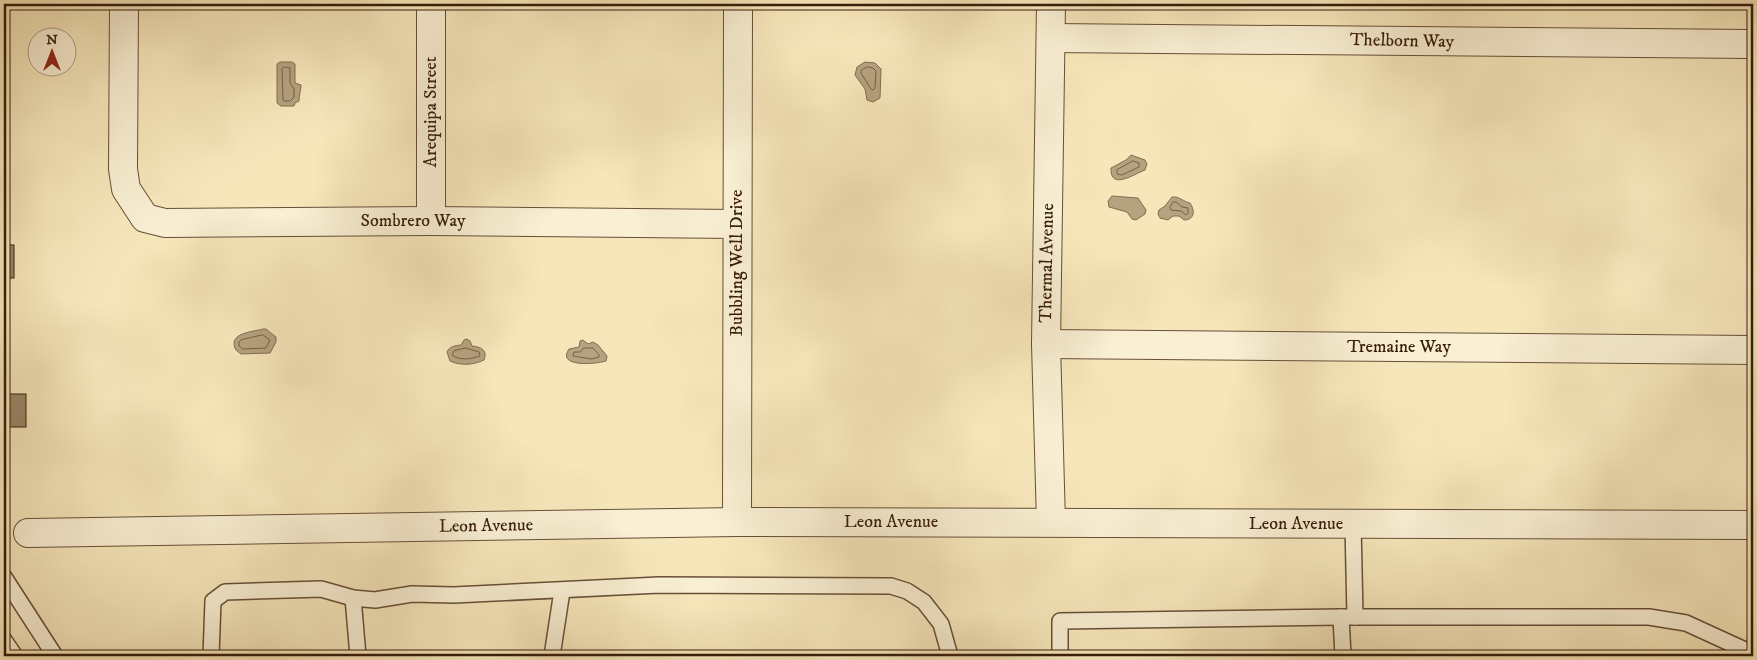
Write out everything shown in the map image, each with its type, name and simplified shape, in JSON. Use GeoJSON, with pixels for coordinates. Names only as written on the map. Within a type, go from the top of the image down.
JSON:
{"type":"FeatureCollection","features":[{"type":"Feature","properties":{"kind":"street","name":"Sombrero Way"},"geometry":{"type":"LineString","coordinates":[[124,4],[123,169],[126,189],[145,218],[165,222],[431,221],[737,224]]}},
{"type":"Feature","properties":{"kind":"street","name":"Arequipa Street"},"geometry":{"type":"LineString","coordinates":[[431,4],[431,221]]}},
{"type":"Feature","properties":{"kind":"street","name":"Bubbling Well Drive"},"geometry":{"type":"LineString","coordinates":[[737,522],[738,4]]}},
{"type":"Feature","properties":{"kind":"street","name":"Thermal Avenue"},"geometry":{"type":"LineString","coordinates":[[1051,4],[1046,344],[1051,522]]}},
{"type":"Feature","properties":{"kind":"street","name":"Thelborn Way"},"geometry":{"type":"LineString","coordinates":[[1051,38],[1753,44]]}},
{"type":"Feature","properties":{"kind":"street","name":"Tremaine Way"},"geometry":{"type":"LineString","coordinates":[[1046,344],[1753,350]]}},
{"type":"Feature","properties":{"kind":"street","name":"Leon Avenue"},"geometry":{"type":"LineString","coordinates":[[28,533],[737,522],[1753,524]]}},
{"type":"Feature","properties":{"kind":"lane"},"geometry":{"type":"LineString","coordinates":[[1343,656],[1348,617],[1353,524]]}},
{"type":"Feature","properties":{"kind":"lane"},"geometry":{"type":"LineString","coordinates":[[4,577],[55,656]]}},
{"type":"Feature","properties":{"kind":"lane"},"geometry":{"type":"LineString","coordinates":[[210,656],[213,601],[226,592],[321,589],[353,598],[375,600],[412,594],[454,596],[658,585],[891,586],[907,591],[924,602],[941,624],[950,656]]}},
{"type":"Feature","properties":{"kind":"lane"},"geometry":{"type":"LineString","coordinates":[[552,656],[562,591]]}},
{"type":"Feature","properties":{"kind":"lane"},"geometry":{"type":"LineString","coordinates":[[353,598],[358,656]]}},
{"type":"Feature","properties":{"kind":"lane"},"geometry":{"type":"LineString","coordinates":[[1060,656],[1060,621],[1348,617],[1649,617],[1686,623],[1745,650]]}},
{"type":"Feature","properties":{"kind":"water"},"geometry":{"type":"Polygon","coordinates":[[[280,62],[292,62],[295,64],[295,83],[301,85],[299,101],[294,106],[281,106],[277,103],[277,64],[280,62]]]}},
{"type":"Feature","properties":{"kind":"water"},"geometry":{"type":"Polygon","coordinates":[[[865,62],[875,63],[881,69],[880,98],[873,102],[867,100],[865,89],[855,75],[857,67],[865,62]]]}},
{"type":"Feature","properties":{"kind":"water"},"geometry":{"type":"Polygon","coordinates":[[[1131,155],[1145,160],[1147,164],[1145,170],[1124,179],[1114,179],[1111,168],[1131,155]]]}},
{"type":"Feature","properties":{"kind":"water"},"geometry":{"type":"Polygon","coordinates":[[[1112,196],[1138,198],[1146,210],[1145,214],[1136,220],[1132,219],[1127,212],[1109,207],[1108,201],[1112,196]]]}},
{"type":"Feature","properties":{"kind":"water"},"geometry":{"type":"Polygon","coordinates":[[[1172,197],[1177,197],[1190,203],[1193,214],[1188,220],[1184,220],[1179,216],[1173,216],[1168,220],[1160,218],[1159,210],[1172,197]]]}},
{"type":"Feature","properties":{"kind":"water"},"geometry":{"type":"Polygon","coordinates":[[[266,329],[276,337],[276,342],[270,353],[241,354],[236,350],[234,344],[238,337],[247,332],[266,329]]]}},
{"type":"Feature","properties":{"kind":"water"},"geometry":{"type":"Polygon","coordinates":[[[467,339],[472,346],[484,351],[484,360],[467,364],[458,364],[450,361],[448,350],[461,345],[467,339]]]}},
{"type":"Feature","properties":{"kind":"water"},"geometry":{"type":"Polygon","coordinates":[[[583,340],[588,344],[593,342],[598,345],[607,356],[606,361],[579,363],[568,359],[566,355],[569,349],[579,347],[580,341],[583,340]]]}},
{"type":"Feature","properties":{"kind":"building"},"geometry":{"type":"Polygon","coordinates":[[[4,4],[29,4],[29,8],[4,8],[4,4]]]}},
{"type":"Feature","properties":{"kind":"building"},"geometry":{"type":"Polygon","coordinates":[[[4,245],[14,245],[14,278],[4,278],[4,245]]]}},
{"type":"Feature","properties":{"kind":"building"},"geometry":{"type":"Polygon","coordinates":[[[4,394],[26,394],[26,427],[4,427],[4,394]]]}}]}
